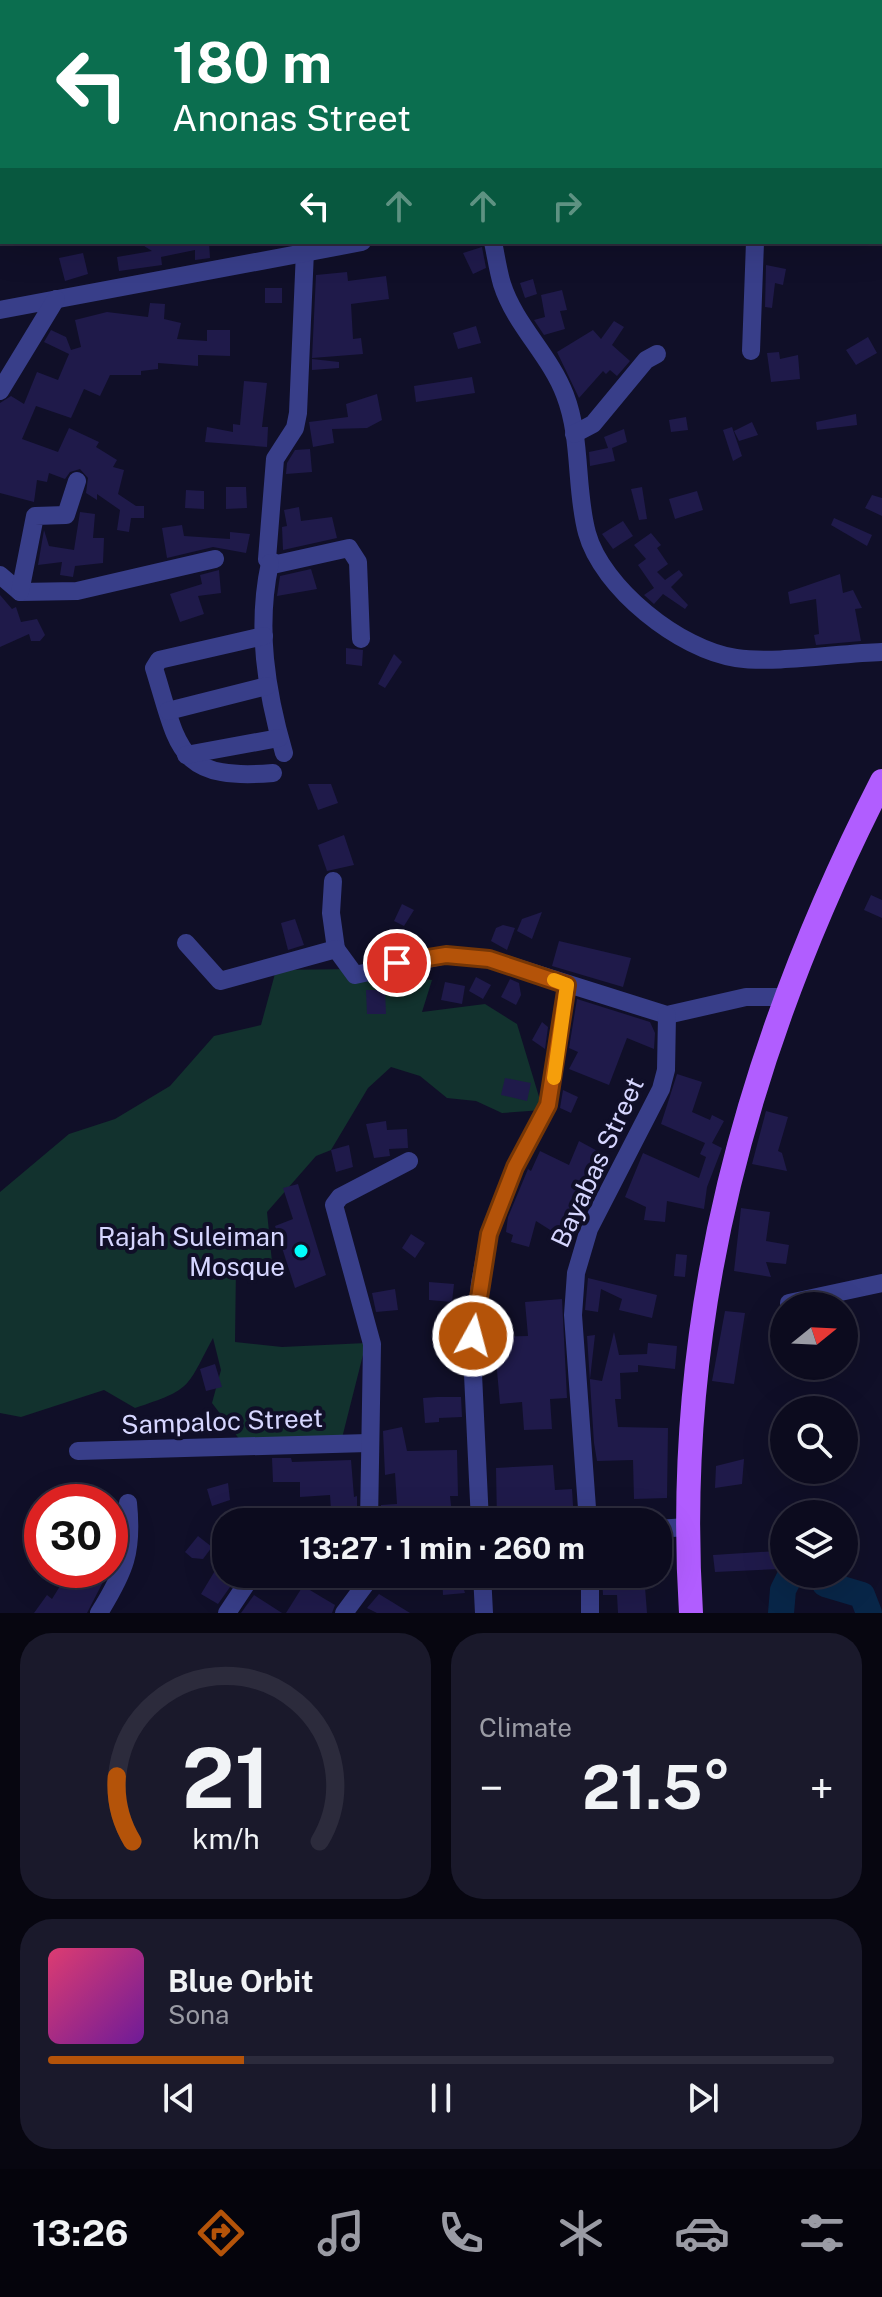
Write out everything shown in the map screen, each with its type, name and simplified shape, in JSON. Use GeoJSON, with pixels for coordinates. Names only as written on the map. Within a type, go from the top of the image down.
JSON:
{"type":"FeatureCollection","features":[{"type":"Feature","properties":{"kind":"main road"},"geometry":{"type":"LineString","coordinates":[[691,1613],[686,1527],[693,1377],[703,1303],[741,1137],[786,997],[833,882],[882,781]]}},
{"type":"Feature","properties":{"kind":"street"},"geometry":{"type":"LineString","coordinates":[[0,310],[292,249],[342,244]]}},
{"type":"Feature","properties":{"kind":"street"},"geometry":{"type":"LineString","coordinates":[[493,244],[502,285],[565,396],[574,434],[581,509],[588,539],[606,571],[638,607],[701,647],[739,658],[882,652]]}},
{"type":"Feature","properties":{"kind":"street"},"geometry":{"type":"LineString","coordinates":[[751,351],[755,244]]}},
{"type":"Feature","properties":{"kind":"street"},"geometry":{"type":"LineString","coordinates":[[186,755],[282,745],[267,686],[264,636],[275,459],[295,428],[298,413],[292,249]]}},
{"type":"Feature","properties":{"kind":"street"},"geometry":{"type":"LineString","coordinates":[[0,391],[56,299]]}},
{"type":"Feature","properties":{"kind":"street"},"geometry":{"type":"LineString","coordinates":[[574,434],[593,424],[646,360],[657,354]]}},
{"type":"Feature","properties":{"kind":"street"},"geometry":{"type":"LineString","coordinates":[[20,592],[35,516],[66,515],[77,481]]}},
{"type":"Feature","properties":{"kind":"street"},"geometry":{"type":"LineString","coordinates":[[270,563],[349,548],[354,552],[359,572],[361,639]]}},
{"type":"Feature","properties":{"kind":"street"},"geometry":{"type":"LineString","coordinates":[[0,575],[20,592],[77,591],[215,559]]}},
{"type":"Feature","properties":{"kind":"street"},"geometry":{"type":"LineString","coordinates":[[264,636],[156,662],[178,745],[186,755],[207,769],[237,776],[273,773]]}},
{"type":"Feature","properties":{"kind":"street"},"geometry":{"type":"LineString","coordinates":[[168,711],[267,686]]}},
{"type":"Feature","properties":{"kind":"street"},"geometry":{"type":"LineString","coordinates":[[333,881],[331,913],[336,949],[343,954],[355,975],[446,955],[489,959],[667,1015],[746,997],[786,997]]}},
{"type":"Feature","properties":{"kind":"street"},"geometry":{"type":"LineString","coordinates":[[186,943],[220,981],[336,949]]}},
{"type":"Feature","properties":{"kind":"street"},"geometry":{"type":"LineString","coordinates":[[479,1508],[472,1353],[480,1283],[489,1234],[515,1167],[548,1105],[567,985]]}},
{"type":"Feature","properties":{"kind":"street","name":"Bayabas Street"},"geometry":{"type":"LineString","coordinates":[[587,1508],[573,1315],[576,1273],[589,1229],[661,1089],[666,1070],[667,1015]]}},
{"type":"Feature","properties":{"kind":"street"},"geometry":{"type":"LineString","coordinates":[[369,1508],[372,1344],[334,1205],[340,1197],[409,1161]]}},
{"type":"Feature","properties":{"kind":"street"},"geometry":{"type":"LineString","coordinates":[[840,1292],[882,1283]]}},
{"type":"Feature","properties":{"kind":"street","name":"Sampaloc Street"},"geometry":{"type":"LineString","coordinates":[[78,1451],[368,1443]]}},
{"type":"Feature","properties":{"kind":"street"},"geometry":{"type":"LineString","coordinates":[[128,1503],[132,1541],[128,1553]]}},
{"type":"Feature","properties":{"kind":"street"},"geometry":{"type":"LineString","coordinates":[[672,1528],[686,1527]]}},
{"type":"Feature","properties":{"kind":"street"},"geometry":{"type":"LineString","coordinates":[[99,1613],[113,1588]]}},
{"type":"Feature","properties":{"kind":"street"},"geometry":{"type":"LineString","coordinates":[[227,1613],[244,1588]]}},
{"type":"Feature","properties":{"kind":"street"},"geometry":{"type":"LineString","coordinates":[[344,1613],[363,1588]]}},
{"type":"Feature","properties":{"kind":"street"},"geometry":{"type":"LineString","coordinates":[[483,1588],[484,1613]]}},
{"type":"Feature","properties":{"kind":"street"},"geometry":{"type":"LineString","coordinates":[[590,1588],[590,1613]]}},
{"type":"Feature","properties":{"kind":"green space"},"geometry":{"type":"Polygon","coordinates":[[[356,969],[432,980],[422,1012],[485,1004],[517,1024],[543,1110],[502,1113],[476,1101],[447,1098],[420,1076],[391,1067],[368,1088],[331,1150],[316,1156],[267,1212],[272,1262],[236,1266],[235,1342],[282,1347],[366,1343],[342,1438],[243,1444],[212,1403],[221,1370],[213,1338],[186,1385],[154,1402],[135,1408],[104,1390],[21,1417],[0,1413],[0,1192],[69,1134],[115,1119],[170,1086],[214,1036],[261,1025],[276,970],[356,969]]]}},
{"type":"Feature","properties":{"kind":"building"},"geometry":{"type":"Polygon","coordinates":[[[141,244],[209,244],[210,258],[195,260],[195,250],[161,257],[162,265],[119,271],[117,257],[152,251],[141,244]]]}},
{"type":"Feature","properties":{"kind":"building"},"geometry":{"type":"Polygon","coordinates":[[[482,247],[486,268],[473,274],[463,253],[482,247]]]}},
{"type":"Feature","properties":{"kind":"building"},"geometry":{"type":"Polygon","coordinates":[[[83,253],[88,274],[65,281],[59,258],[83,253]]]}},
{"type":"Feature","properties":{"kind":"building"},"geometry":{"type":"Polygon","coordinates":[[[766,265],[786,269],[783,285],[775,283],[772,308],[765,307],[766,265]]]}},
{"type":"Feature","properties":{"kind":"building"},"geometry":{"type":"Polygon","coordinates":[[[347,272],[348,281],[386,276],[389,299],[351,304],[353,339],[361,338],[363,354],[312,358],[316,275],[347,272]]]}},
{"type":"Feature","properties":{"kind":"building"},"geometry":{"type":"Polygon","coordinates":[[[533,279],[537,294],[525,298],[520,283],[533,279]]]}},
{"type":"Feature","properties":{"kind":"building"},"geometry":{"type":"Polygon","coordinates":[[[265,288],[282,288],[282,303],[265,303],[265,288]]]}},
{"type":"Feature","properties":{"kind":"building"},"geometry":{"type":"Polygon","coordinates":[[[562,290],[567,310],[560,311],[565,329],[544,335],[534,320],[545,317],[541,295],[562,290]]]}},
{"type":"Feature","properties":{"kind":"building"},"geometry":{"type":"Polygon","coordinates":[[[150,303],[165,304],[164,319],[181,323],[177,339],[207,341],[207,330],[230,330],[230,356],[198,355],[198,366],[158,363],[158,369],[141,371],[141,375],[110,375],[100,396],[84,389],[71,418],[36,406],[22,439],[58,452],[69,428],[99,442],[96,447],[117,460],[113,467],[124,470],[118,494],[136,506],[144,506],[144,518],[131,518],[129,532],[117,530],[120,510],[97,494],[97,500],[86,493],[88,478],[80,469],[70,472],[65,479],[49,473],[47,482],[37,480],[34,502],[0,493],[0,403],[11,396],[24,404],[37,372],[58,380],[69,354],[44,342],[51,330],[66,337],[71,350],[81,347],[75,320],[107,312],[148,317],[150,303]]]}},
{"type":"Feature","properties":{"kind":"building"},"geometry":{"type":"Polygon","coordinates":[[[614,321],[624,327],[612,345],[630,361],[617,376],[610,370],[606,374],[603,371],[579,398],[557,352],[593,330],[601,339],[614,321]]]}},
{"type":"Feature","properties":{"kind":"building"},"geometry":{"type":"Polygon","coordinates":[[[476,326],[481,343],[458,349],[453,333],[476,326]]]}},
{"type":"Feature","properties":{"kind":"building"},"geometry":{"type":"Polygon","coordinates":[[[868,337],[877,353],[856,365],[846,350],[868,337]]]}},
{"type":"Feature","properties":{"kind":"building"},"geometry":{"type":"Polygon","coordinates":[[[779,352],[780,359],[798,355],[800,379],[771,382],[767,353],[779,352]]]}},
{"type":"Feature","properties":{"kind":"building"},"geometry":{"type":"Polygon","coordinates":[[[312,359],[339,362],[339,368],[312,370],[312,359]]]}},
{"type":"Feature","properties":{"kind":"building"},"geometry":{"type":"Polygon","coordinates":[[[472,377],[475,393],[416,402],[414,386],[472,377]]]}},
{"type":"Feature","properties":{"kind":"building"},"geometry":{"type":"Polygon","coordinates":[[[244,381],[267,383],[262,427],[268,427],[267,447],[205,442],[207,427],[233,432],[233,424],[240,425],[244,381]]]}},
{"type":"Feature","properties":{"kind":"building"},"geometry":{"type":"Polygon","coordinates":[[[377,394],[382,420],[367,428],[332,429],[334,443],[313,447],[309,422],[348,417],[346,404],[377,394]]]}},
{"type":"Feature","properties":{"kind":"building"},"geometry":{"type":"Polygon","coordinates":[[[856,414],[857,425],[817,430],[816,422],[856,414]]]}},
{"type":"Feature","properties":{"kind":"building"},"geometry":{"type":"Polygon","coordinates":[[[686,417],[688,430],[671,432],[669,420],[686,417]]]}},
{"type":"Feature","properties":{"kind":"building"},"geometry":{"type":"Polygon","coordinates":[[[752,422],[758,435],[739,441],[734,431],[752,422]]]}},
{"type":"Feature","properties":{"kind":"building"},"geometry":{"type":"Polygon","coordinates":[[[732,427],[742,456],[733,461],[723,430],[732,427]]]}},
{"type":"Feature","properties":{"kind":"building"},"geometry":{"type":"Polygon","coordinates":[[[624,429],[627,442],[612,448],[615,461],[590,466],[589,452],[608,448],[604,437],[624,429]]]}},
{"type":"Feature","properties":{"kind":"building"},"geometry":{"type":"Polygon","coordinates":[[[310,449],[312,472],[286,474],[287,463],[295,450],[310,449]]]}},
{"type":"Feature","properties":{"kind":"building"},"geometry":{"type":"Polygon","coordinates":[[[226,487],[246,487],[247,508],[226,509],[226,487]]]}},
{"type":"Feature","properties":{"kind":"building"},"geometry":{"type":"Polygon","coordinates":[[[642,487],[647,519],[639,520],[631,489],[642,487]]]}},
{"type":"Feature","properties":{"kind":"building"},"geometry":{"type":"Polygon","coordinates":[[[186,490],[204,491],[204,509],[185,508],[186,490]]]}},
{"type":"Feature","properties":{"kind":"building"},"geometry":{"type":"Polygon","coordinates":[[[697,491],[703,510],[675,519],[669,499],[697,491]]]}},
{"type":"Feature","properties":{"kind":"building"},"geometry":{"type":"Polygon","coordinates":[[[872,495],[882,498],[882,516],[865,508],[872,495]]]}},
{"type":"Feature","properties":{"kind":"building"},"geometry":{"type":"Polygon","coordinates":[[[299,507],[301,521],[332,517],[337,538],[283,550],[282,527],[287,526],[284,510],[299,507]]]}},
{"type":"Feature","properties":{"kind":"building"},"geometry":{"type":"Polygon","coordinates":[[[80,512],[95,514],[93,538],[104,538],[103,563],[75,566],[73,577],[60,575],[62,562],[38,565],[44,530],[49,546],[74,550],[80,512]]]}},
{"type":"Feature","properties":{"kind":"building"},"geometry":{"type":"Polygon","coordinates":[[[834,518],[872,535],[867,546],[831,525],[834,518]]]}},
{"type":"Feature","properties":{"kind":"building"},"geometry":{"type":"Polygon","coordinates":[[[623,521],[633,536],[613,549],[602,534],[623,521]]]}},
{"type":"Feature","properties":{"kind":"building"},"geometry":{"type":"Polygon","coordinates":[[[182,525],[184,536],[230,539],[230,532],[250,534],[246,553],[213,547],[167,558],[162,528],[182,525]]]}},
{"type":"Feature","properties":{"kind":"building"},"geometry":{"type":"Polygon","coordinates":[[[651,533],[661,545],[657,548],[668,564],[657,572],[665,580],[679,570],[683,575],[671,587],[688,605],[685,609],[663,594],[654,604],[644,595],[654,588],[638,565],[646,559],[634,545],[651,533]]]}},
{"type":"Feature","properties":{"kind":"building"},"geometry":{"type":"Polygon","coordinates":[[[311,569],[317,589],[277,596],[280,576],[311,569]]]}},
{"type":"Feature","properties":{"kind":"building"},"geometry":{"type":"Polygon","coordinates":[[[219,570],[221,593],[198,596],[204,614],[180,622],[170,594],[202,584],[200,575],[219,570]]]}},
{"type":"Feature","properties":{"kind":"building"},"geometry":{"type":"Polygon","coordinates":[[[840,574],[843,593],[853,590],[862,608],[855,609],[861,641],[816,645],[814,635],[819,634],[816,599],[790,604],[788,592],[840,574]]]}},
{"type":"Feature","properties":{"kind":"building"},"geometry":{"type":"Polygon","coordinates":[[[0,595],[12,609],[16,607],[21,622],[37,619],[45,635],[40,641],[31,641],[29,634],[0,647],[0,595]]]}},
{"type":"Feature","properties":{"kind":"building"},"geometry":{"type":"Polygon","coordinates":[[[346,648],[363,650],[362,666],[346,664],[346,648]]]}},
{"type":"Feature","properties":{"kind":"building"},"geometry":{"type":"Polygon","coordinates":[[[394,654],[402,662],[385,688],[378,684],[394,654]]]}},
{"type":"Feature","properties":{"kind":"building"},"geometry":{"type":"Polygon","coordinates":[[[308,784],[331,784],[338,803],[318,810],[308,784]]]}},
{"type":"Feature","properties":{"kind":"building"},"geometry":{"type":"Polygon","coordinates":[[[344,835],[354,865],[327,871],[318,845],[344,835]]]}},
{"type":"Feature","properties":{"kind":"building"},"geometry":{"type":"Polygon","coordinates":[[[871,895],[882,900],[882,918],[864,910],[871,895]]]}},
{"type":"Feature","properties":{"kind":"building"},"geometry":{"type":"Polygon","coordinates":[[[402,904],[414,910],[404,926],[394,921],[402,904]]]}},
{"type":"Feature","properties":{"kind":"building"},"geometry":{"type":"Polygon","coordinates":[[[542,912],[532,939],[517,931],[522,919],[542,912]]]}},
{"type":"Feature","properties":{"kind":"building"},"geometry":{"type":"Polygon","coordinates":[[[295,919],[304,945],[288,950],[281,923],[295,919]]]}},
{"type":"Feature","properties":{"kind":"building"},"geometry":{"type":"Polygon","coordinates":[[[503,925],[515,928],[507,950],[491,941],[496,928],[503,925]]]}},
{"type":"Feature","properties":{"kind":"building"},"geometry":{"type":"Polygon","coordinates":[[[559,941],[631,958],[623,987],[552,966],[559,941]]]}},
{"type":"Feature","properties":{"kind":"building"},"geometry":{"type":"Polygon","coordinates":[[[476,977],[491,985],[483,999],[469,991],[476,977]]]}},
{"type":"Feature","properties":{"kind":"building"},"geometry":{"type":"Polygon","coordinates":[[[510,979],[519,983],[521,995],[516,1005],[501,997],[510,979]]]}},
{"type":"Feature","properties":{"kind":"building"},"geometry":{"type":"Polygon","coordinates":[[[445,982],[465,986],[462,1004],[441,1000],[445,982]]]}},
{"type":"Feature","properties":{"kind":"building"},"geometry":{"type":"Polygon","coordinates":[[[366,990],[385,990],[386,1014],[367,1014],[366,990]]]}},
{"type":"Feature","properties":{"kind":"building"},"geometry":{"type":"Polygon","coordinates":[[[577,999],[650,1022],[655,1033],[654,1049],[627,1038],[609,1085],[569,1069],[578,1052],[569,1048],[577,999]]]}},
{"type":"Feature","properties":{"kind":"building"},"geometry":{"type":"Polygon","coordinates":[[[542,1022],[548,1027],[545,1049],[532,1040],[542,1022]]]}},
{"type":"Feature","properties":{"kind":"building"},"geometry":{"type":"Polygon","coordinates":[[[677,1074],[702,1082],[692,1112],[710,1120],[712,1115],[724,1121],[712,1143],[722,1148],[707,1187],[704,1209],[667,1201],[665,1222],[644,1220],[646,1207],[625,1197],[643,1153],[699,1178],[706,1157],[700,1154],[705,1143],[661,1124],[677,1074]]]}},
{"type":"Feature","properties":{"kind":"building"},"geometry":{"type":"Polygon","coordinates":[[[505,1078],[531,1083],[527,1101],[501,1095],[505,1078]]]}},
{"type":"Feature","properties":{"kind":"building"},"geometry":{"type":"Polygon","coordinates":[[[563,1090],[578,1097],[571,1113],[560,1108],[563,1090]]]}},
{"type":"Feature","properties":{"kind":"building"},"geometry":{"type":"Polygon","coordinates":[[[766,1111],[788,1117],[778,1151],[782,1153],[787,1171],[752,1164],[766,1111]]]}},
{"type":"Feature","properties":{"kind":"building"},"geometry":{"type":"Polygon","coordinates":[[[386,1121],[387,1130],[407,1129],[408,1148],[389,1149],[390,1156],[374,1158],[366,1124],[386,1121]]]}},
{"type":"Feature","properties":{"kind":"building"},"geometry":{"type":"Polygon","coordinates":[[[579,1141],[603,1154],[584,1197],[588,1198],[583,1211],[579,1210],[563,1238],[536,1221],[529,1247],[511,1242],[513,1235],[506,1232],[508,1217],[528,1169],[531,1171],[540,1151],[569,1165],[579,1141]]]}},
{"type":"Feature","properties":{"kind":"building"},"geometry":{"type":"Polygon","coordinates":[[[349,1145],[353,1167],[336,1172],[331,1150],[349,1145]]]}},
{"type":"Feature","properties":{"kind":"building","name":"Rajah Suleiman Mosque"},"geometry":{"type":"Polygon","coordinates":[[[298,1184],[326,1275],[295,1288],[275,1226],[293,1219],[283,1188],[298,1184]]]}},
{"type":"Feature","properties":{"kind":"building"},"geometry":{"type":"Polygon","coordinates":[[[741,1208],[770,1212],[766,1241],[789,1245],[786,1264],[766,1262],[771,1277],[734,1271],[741,1208]]]}},
{"type":"Feature","properties":{"kind":"building"},"geometry":{"type":"Polygon","coordinates":[[[411,1234],[425,1243],[415,1258],[402,1248],[411,1234]]]}},
{"type":"Feature","properties":{"kind":"building"},"geometry":{"type":"Polygon","coordinates":[[[676,1254],[687,1255],[685,1277],[674,1276],[676,1254]]]}},
{"type":"Feature","properties":{"kind":"building"},"geometry":{"type":"Polygon","coordinates":[[[588,1278],[657,1295],[652,1318],[619,1310],[622,1299],[601,1289],[598,1312],[585,1310],[588,1278]]]}},
{"type":"Feature","properties":{"kind":"building"},"geometry":{"type":"Polygon","coordinates":[[[429,1282],[454,1284],[452,1302],[429,1300],[429,1282]]]}},
{"type":"Feature","properties":{"kind":"building"},"geometry":{"type":"Polygon","coordinates":[[[395,1289],[398,1310],[376,1312],[372,1293],[395,1289]]]}},
{"type":"Feature","properties":{"kind":"building"},"geometry":{"type":"Polygon","coordinates":[[[562,1299],[567,1398],[550,1399],[552,1429],[524,1430],[522,1402],[500,1404],[494,1337],[528,1336],[525,1302],[562,1299]]]}},
{"type":"Feature","properties":{"kind":"building"},"geometry":{"type":"Polygon","coordinates":[[[725,1311],[745,1313],[734,1384],[712,1381],[725,1311]]]}},
{"type":"Feature","properties":{"kind":"building"},"geometry":{"type":"Polygon","coordinates":[[[614,1332],[619,1355],[647,1354],[648,1343],[677,1346],[675,1369],[638,1365],[638,1372],[620,1373],[621,1399],[615,1399],[618,1427],[668,1428],[667,1498],[634,1499],[633,1460],[597,1461],[594,1443],[587,1336],[595,1335],[590,1379],[602,1381],[614,1332]]]}},
{"type":"Feature","properties":{"kind":"building"},"geometry":{"type":"Polygon","coordinates":[[[215,1364],[222,1387],[206,1391],[200,1369],[215,1364]]]}},
{"type":"Feature","properties":{"kind":"building"},"geometry":{"type":"Polygon","coordinates":[[[461,1397],[462,1417],[439,1418],[439,1422],[425,1423],[423,1398],[461,1397]]]}},
{"type":"Feature","properties":{"kind":"building"},"geometry":{"type":"Polygon","coordinates":[[[402,1427],[407,1451],[457,1450],[458,1496],[450,1496],[451,1508],[381,1508],[381,1505],[397,1504],[395,1473],[385,1475],[383,1431],[402,1427]]]}},
{"type":"Feature","properties":{"kind":"building"},"geometry":{"type":"Polygon","coordinates":[[[272,1458],[291,1458],[292,1462],[351,1460],[357,1508],[331,1508],[330,1495],[300,1497],[300,1482],[273,1482],[272,1458]]]}},
{"type":"Feature","properties":{"kind":"building"},"geometry":{"type":"Polygon","coordinates":[[[744,1459],[742,1484],[715,1488],[716,1466],[744,1459]]]}},
{"type":"Feature","properties":{"kind":"building"},"geometry":{"type":"Polygon","coordinates":[[[553,1465],[555,1490],[572,1489],[573,1508],[497,1508],[496,1468],[553,1465]]]}},
{"type":"Feature","properties":{"kind":"building"},"geometry":{"type":"Polygon","coordinates":[[[228,1483],[230,1500],[212,1506],[207,1489],[228,1483]]]}},
{"type":"Feature","properties":{"kind":"building"},"geometry":{"type":"Polygon","coordinates":[[[198,1536],[212,1547],[203,1559],[192,1558],[185,1552],[198,1536]]]}},
{"type":"Feature","properties":{"kind":"building"},"geometry":{"type":"Polygon","coordinates":[[[770,1551],[770,1569],[715,1572],[713,1555],[770,1551]]]}},
{"type":"Feature","properties":{"kind":"building"},"geometry":{"type":"Polygon","coordinates":[[[212,1576],[212,1588],[229,1588],[218,1604],[201,1594],[212,1576]]]}},
{"type":"Feature","properties":{"kind":"building"},"geometry":{"type":"Polygon","coordinates":[[[59,1588],[100,1588],[87,1613],[34,1613],[47,1595],[52,1599],[59,1588]]]}},
{"type":"Feature","properties":{"kind":"building"},"geometry":{"type":"Polygon","coordinates":[[[302,1588],[335,1605],[332,1613],[286,1613],[302,1588]]]}},
{"type":"Feature","properties":{"kind":"building"},"geometry":{"type":"Polygon","coordinates":[[[443,1588],[463,1588],[465,1593],[443,1595],[443,1588]]]}},
{"type":"Feature","properties":{"kind":"building"},"geometry":{"type":"Polygon","coordinates":[[[603,1588],[645,1588],[647,1613],[618,1613],[617,1595],[603,1595],[603,1588]]]}},
{"type":"Feature","properties":{"kind":"building"},"geometry":{"type":"Polygon","coordinates":[[[379,1594],[410,1613],[377,1613],[367,1608],[379,1594]]]}},
{"type":"Feature","properties":{"kind":"building"},"geometry":{"type":"Polygon","coordinates":[[[254,1595],[282,1613],[241,1613],[254,1595]]]}},
{"type":"Feature","properties":{"kind":"waterway"},"geometry":{"type":"LineString","coordinates":[[781,1613],[784,1588]]}},
{"type":"Feature","properties":{"kind":"waterway"},"geometry":{"type":"LineString","coordinates":[[838,1588],[862,1595],[869,1613]]}},
{"type":"Feature","properties":{"kind":"slow traffic"},"geometry":{"type":"LineString","coordinates":[[554,980],[567,985],[554,1078]]}},
{"type":"Feature","properties":{"kind":"place","name":"Rajah Suleiman Mosque"},"geometry":{"type":"Point","coordinates":[301,1251]}},
{"type":"Feature","properties":{"kind":"route"},"geometry":{"type":"LineString","coordinates":[[397,963],[446,955],[489,959],[567,985],[548,1105],[515,1167],[489,1234],[473,1336]]}}]}
